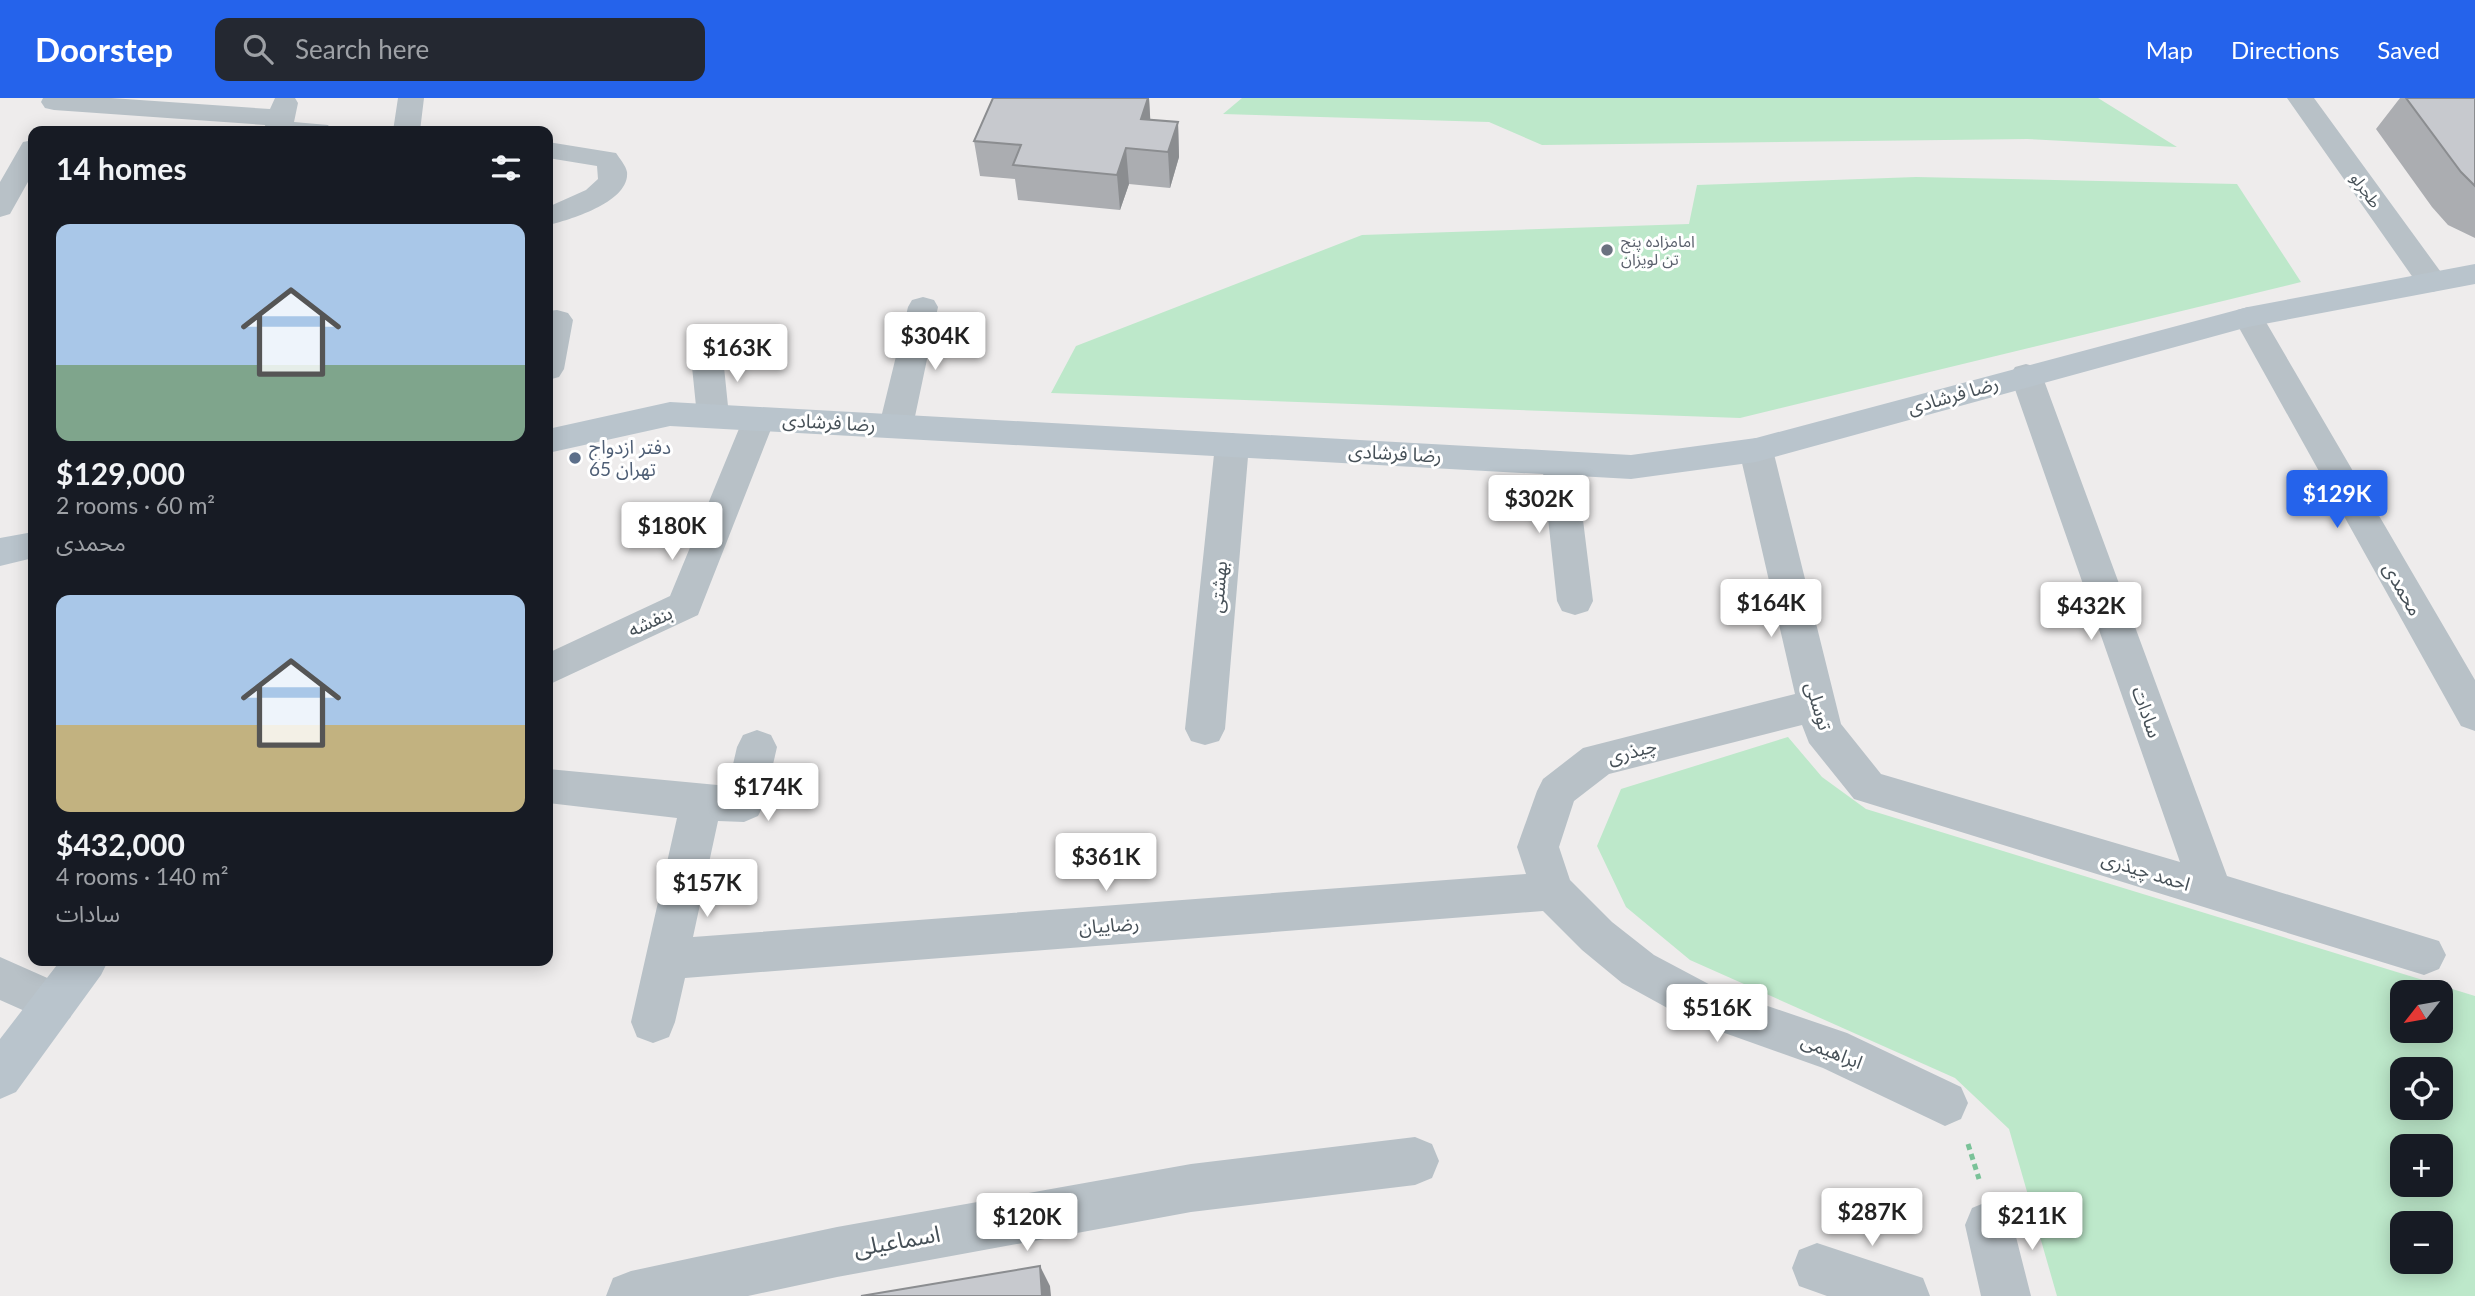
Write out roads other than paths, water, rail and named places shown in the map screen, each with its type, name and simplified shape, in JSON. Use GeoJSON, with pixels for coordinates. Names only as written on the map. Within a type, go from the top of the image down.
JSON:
{"type":"FeatureCollection","features":[{"type":"Feature","properties":{"kind":"main road","name":"رضا فرشادی"},"geometry":{"type":"LineString","coordinates":[[553,439],[670,414],[1631,467],[1756,450],[2248,317],[2475,274]]}},
{"type":"Feature","properties":{"kind":"main road"},"geometry":{"type":"LineString","coordinates":[[0,552],[28,546]]}},
{"type":"Feature","properties":{"kind":"main road"},"geometry":{"type":"LineString","coordinates":[[0,1076],[82,966]]}},
{"type":"Feature","properties":{"kind":"street"},"geometry":{"type":"LineString","coordinates":[[408,126],[411,98]]}},
{"type":"Feature","properties":{"kind":"street","name":"طجرلو"},"geometry":{"type":"LineString","coordinates":[[2300,98],[2432,282]]}},
{"type":"Feature","properties":{"kind":"street"},"geometry":{"type":"LineString","coordinates":[[44,126],[55,100],[283,108],[279,126]]}},
{"type":"Feature","properties":{"kind":"street"},"geometry":{"type":"LineString","coordinates":[[553,151],[606,159],[612,165],[614,174],[609,187],[586,202],[553,214]]}},
{"type":"Feature","properties":{"kind":"street"},"geometry":{"type":"LineString","coordinates":[[0,208],[28,158]]}},
{"type":"Feature","properties":{"kind":"street"},"geometry":{"type":"LineString","coordinates":[[896,426],[923,306]]}},
{"type":"Feature","properties":{"kind":"street","name":"محمدی"},"geometry":{"type":"LineString","coordinates":[[2248,317],[2475,715]]}},
{"type":"Feature","properties":{"kind":"street"},"geometry":{"type":"LineString","coordinates":[[553,320],[558,320],[553,344]]}},
{"type":"Feature","properties":{"kind":"street"},"geometry":{"type":"LineString","coordinates":[[707,357],[713,416]]}},
{"type":"Feature","properties":{"kind":"street","name":"سادات"},"geometry":{"type":"LineString","coordinates":[[2026,375],[2211,890]]}},
{"type":"Feature","properties":{"kind":"street","name":"بنفشه"},"geometry":{"type":"LineString","coordinates":[[553,668],[685,605],[759,419]]}},
{"type":"Feature","properties":{"kind":"street","name":"بهشتی"},"geometry":{"type":"LineString","coordinates":[[1205,729],[1231,444]]}},
{"type":"Feature","properties":{"kind":"street","name":"توسلی"},"geometry":{"type":"LineString","coordinates":[[1756,450],[1823,732],[1868,786]]}},
{"type":"Feature","properties":{"kind":"street"},"geometry":{"type":"LineString","coordinates":[[1559,463],[1575,601]]}},
{"type":"Feature","properties":{"kind":"street","name":"چیذری"},"geometry":{"type":"LineString","coordinates":[[1552,891],[1538,847],[1557,791],[1597,760],[1817,705]]}},
{"type":"Feature","properties":{"kind":"street"},"geometry":{"type":"LineString","coordinates":[[553,787],[701,803],[744,804],[757,747]]}},
{"type":"Feature","properties":{"kind":"street","name":"احمد چیذری"},"geometry":{"type":"LineString","coordinates":[[1868,786],[2424,955]]}},
{"type":"Feature","properties":{"kind":"street"},"geometry":{"type":"LineString","coordinates":[[653,1022],[701,803]]}},
{"type":"Feature","properties":{"kind":"street","name":"رضاییان"},"geometry":{"type":"LineString","coordinates":[[666,960],[1552,891]]}},
{"type":"Feature","properties":{"kind":"street","name":"ابراهیمی"},"geometry":{"type":"LineString","coordinates":[[1552,891],[1597,936],[1638,969],[1707,1006],[1831,1049],[1945,1103]]}},
{"type":"Feature","properties":{"kind":"street"},"geometry":{"type":"LineString","coordinates":[[0,978],[54,1003]]}},
{"type":"Feature","properties":{"kind":"street","name":"اسماعیلی"},"geometry":{"type":"LineString","coordinates":[[631,1296],[837,1252],[1191,1188],[1415,1161]]}},
{"type":"Feature","properties":{"kind":"street"},"geometry":{"type":"LineString","coordinates":[[1989,1225],[2006,1296]]}},
{"type":"Feature","properties":{"kind":"street"},"geometry":{"type":"LineString","coordinates":[[1817,1268],[1905,1296]]}},
{"type":"Feature","properties":{"kind":"place","name":"امامزاده پنج تن لویزان"},"geometry":{"type":"Point","coordinates":[1607,250]}},
{"type":"Feature","properties":{"kind":"place","name":"دفتر ازدواج 65 تهران"},"geometry":{"type":"Point","coordinates":[575,458]}}]}
